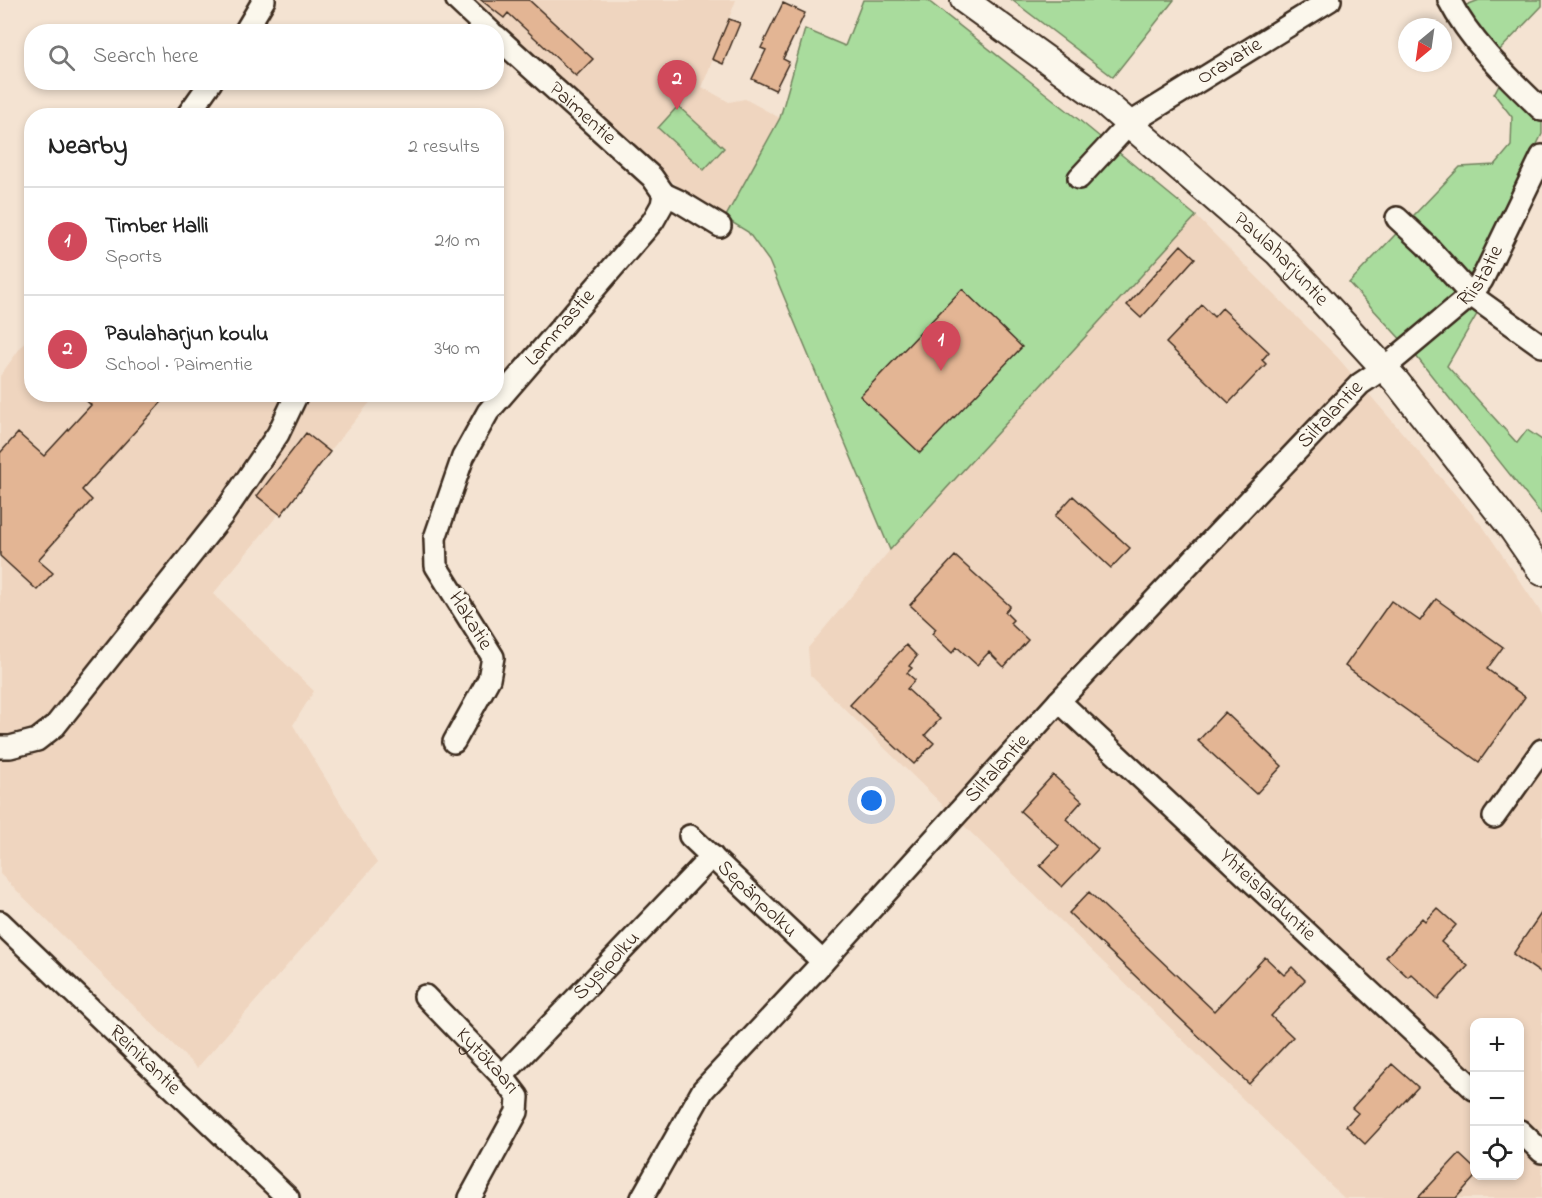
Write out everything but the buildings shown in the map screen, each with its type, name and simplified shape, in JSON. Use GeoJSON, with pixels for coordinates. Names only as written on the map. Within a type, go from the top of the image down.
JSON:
{"type":"FeatureCollection","features":[{"type":"Feature","properties":{"kind":"main road","name":"Paulaharjuntie"},"geometry":{"type":"LineString","coordinates":[[964,0],[1096,96],[1278,253],[1384,368],[1514,530],[1542,573]]}},
{"type":"Feature","properties":{"kind":"street"},"geometry":{"type":"LineString","coordinates":[[250,24],[264,0]]}},
{"type":"Feature","properties":{"kind":"street"},"geometry":{"type":"LineString","coordinates":[[457,0],[482,24]]}},
{"type":"Feature","properties":{"kind":"street","name":"Oravatie"},"geometry":{"type":"LineString","coordinates":[[1079,178],[1129,124],[1330,0]]}},
{"type":"Feature","properties":{"kind":"street"},"geometry":{"type":"LineString","coordinates":[[1449,0],[1458,19],[1496,65],[1542,110]]}},
{"type":"Feature","properties":{"kind":"street","name":"Paimentie"},"geometry":{"type":"LineString","coordinates":[[504,43],[652,177],[664,194]]}},
{"type":"Feature","properties":{"kind":"street"},"geometry":{"type":"LineString","coordinates":[[193,108],[205,90]]}},
{"type":"Feature","properties":{"kind":"street","name":"Riistatie"},"geometry":{"type":"LineString","coordinates":[[1384,368],[1471,295],[1482,280],[1542,156]]}},
{"type":"Feature","properties":{"kind":"street"},"geometry":{"type":"LineString","coordinates":[[664,194],[720,226]]}},
{"type":"Feature","properties":{"kind":"street","name":"Lammastie"},"geometry":{"type":"LineString","coordinates":[[504,393],[653,221],[662,205],[664,194]]}},
{"type":"Feature","properties":{"kind":"street"},"geometry":{"type":"LineString","coordinates":[[1397,218],[1426,245],[1471,295],[1542,346]]}},
{"type":"Feature","properties":{"kind":"street","name":"Siltalantie"},"geometry":{"type":"LineString","coordinates":[[642,1198],[703,1090],[823,962],[1059,701],[1360,384],[1384,368]]}},
{"type":"Feature","properties":{"kind":"street"},"geometry":{"type":"LineString","coordinates":[[0,747],[10,747],[37,740],[55,726],[222,516],[278,434],[293,402]]}},
{"type":"Feature","properties":{"kind":"street","name":"Lammastie"},"geometry":{"type":"LineString","coordinates":[[436,566],[435,538],[463,457],[488,412],[497,402]]}},
{"type":"Feature","properties":{"kind":"street","name":"Hakatie"},"geometry":{"type":"LineString","coordinates":[[436,566],[493,657],[489,679],[454,742]]}},
{"type":"Feature","properties":{"kind":"street","name":"Yhteislaiduntie"},"geometry":{"type":"LineString","coordinates":[[1059,701],[1470,1085]]}},
{"type":"Feature","properties":{"kind":"street"},"geometry":{"type":"LineString","coordinates":[[1494,817],[1542,750]]}},
{"type":"Feature","properties":{"kind":"street","name":"Sepänpolku"},"geometry":{"type":"LineString","coordinates":[[690,836],[823,962]]}},
{"type":"Feature","properties":{"kind":"street","name":"Sysipolku"},"geometry":{"type":"LineString","coordinates":[[502,1076],[712,856]]}},
{"type":"Feature","properties":{"kind":"street","name":"Reinikantie"},"geometry":{"type":"LineString","coordinates":[[0,922],[288,1198]]}},
{"type":"Feature","properties":{"kind":"street","name":"Kytökaari"},"geometry":{"type":"LineString","coordinates":[[425,996],[502,1076],[518,1096],[517,1112],[470,1198]]}},
{"type":"Feature","properties":{"kind":"street"},"geometry":{"type":"LineString","coordinates":[[1524,1135],[1542,1152]]}},
{"type":"Feature","properties":{"kind":"shaded area"},"geometry":{"type":"Polygon","coordinates":[[[471,0],[736,0],[702,87],[729,102],[745,99],[780,118],[725,218],[693,199],[603,123],[504,31],[504,24],[497,24],[471,0]]]}},
{"type":"Feature","properties":{"kind":"shaded area"},"geometry":{"type":"Polygon","coordinates":[[[1196,216],[1338,358],[1484,528],[1542,614],[1542,1198],[1344,1198],[810,675],[808,648],[890,550],[1196,216]]]}},
{"type":"Feature","properties":{"kind":"shaded area"},"geometry":{"type":"Polygon","coordinates":[[[24,343],[24,402],[370,402],[213,594],[314,691],[293,725],[377,863],[197,1068],[0,874],[0,376],[24,343]]]}},
{"type":"Feature","properties":{"kind":"green space"},"geometry":{"type":"Polygon","coordinates":[[[863,0],[927,0],[1196,216],[890,550],[769,261],[748,232],[725,218],[780,118],[805,29],[845,46],[863,0]]]}},
{"type":"Feature","properties":{"kind":"green space"},"geometry":{"type":"Polygon","coordinates":[[[1012,0],[1174,0],[1113,77],[1012,0]]]}},
{"type":"Feature","properties":{"kind":"green space"},"geometry":{"type":"Polygon","coordinates":[[[1479,0],[1542,0],[1542,6],[1497,53],[1480,34],[1464,6],[1479,0]]]}},
{"type":"Feature","properties":{"kind":"green space"},"geometry":{"type":"Polygon","coordinates":[[[1502,79],[1542,119],[1542,134],[1476,267],[1458,289],[1477,314],[1447,366],[1517,443],[1527,430],[1542,440],[1542,515],[1416,356],[1349,283],[1460,167],[1495,165],[1511,146],[1512,117],[1494,94],[1502,79]]]}},
{"type":"Feature","properties":{"kind":"green space"},"geometry":{"type":"Polygon","coordinates":[[[678,106],[724,148],[704,170],[658,128],[678,106]]]}},
{"type":"Feature","properties":{"kind":"place","name":"Paulaharjun koulu"},"geometry":{"type":"Point","coordinates":[677,110]}},
{"type":"Feature","properties":{"kind":"place","name":"Timber Halli"},"geometry":{"type":"Point","coordinates":[941,371]}}]}
